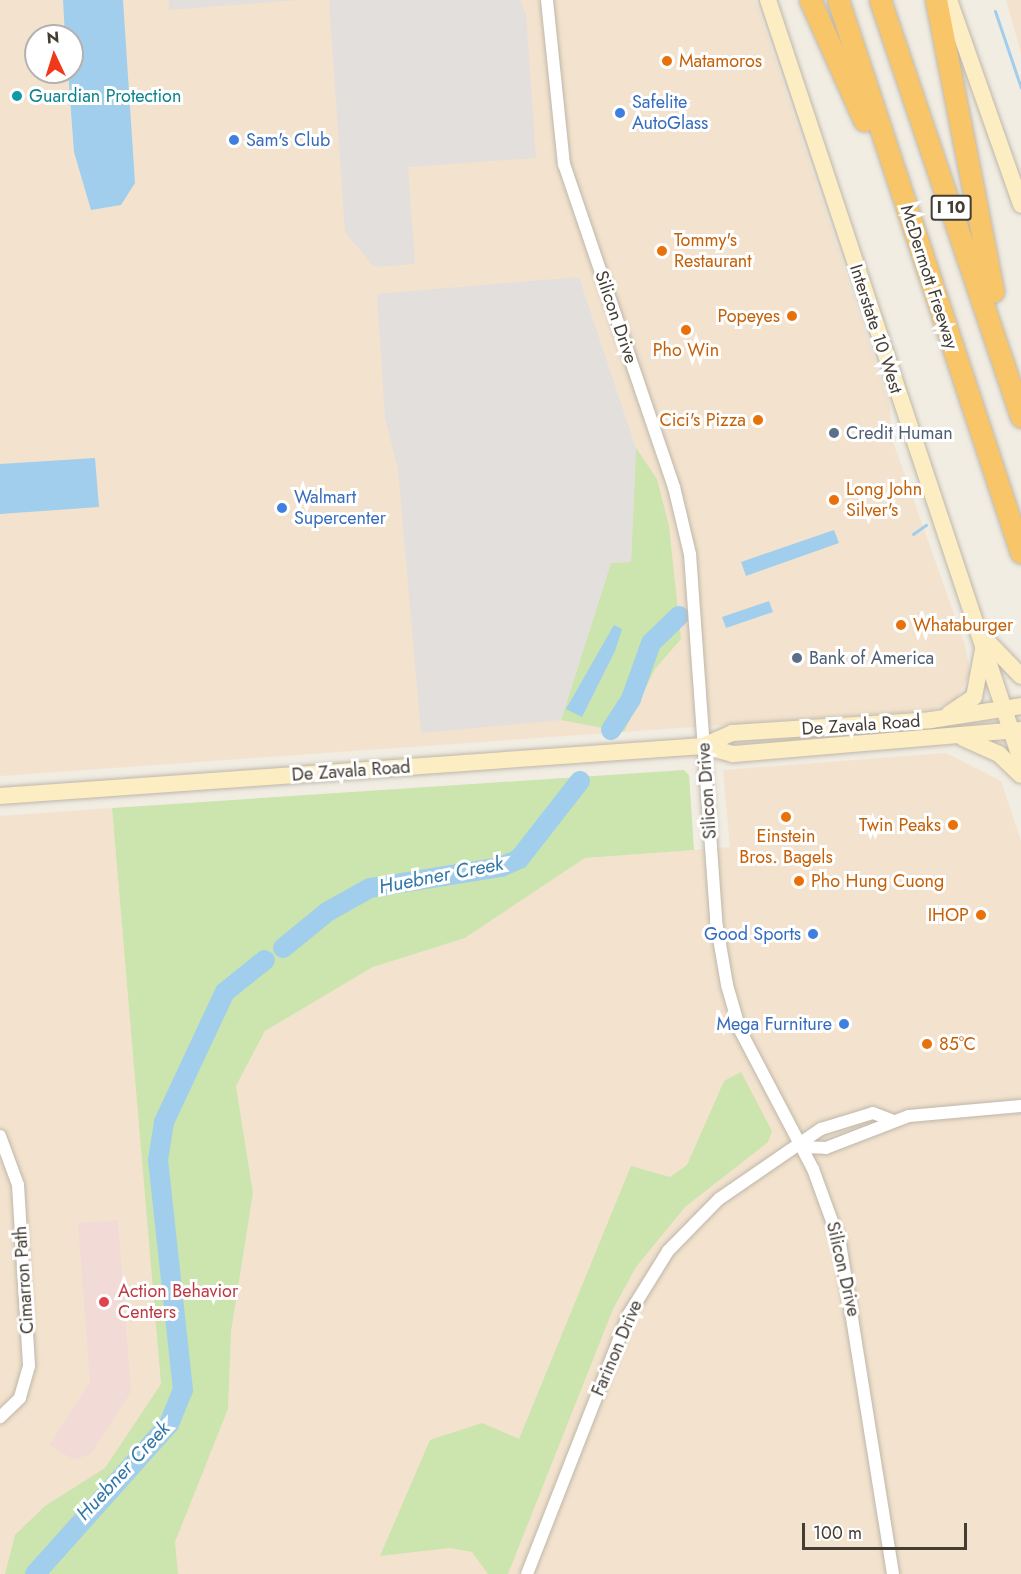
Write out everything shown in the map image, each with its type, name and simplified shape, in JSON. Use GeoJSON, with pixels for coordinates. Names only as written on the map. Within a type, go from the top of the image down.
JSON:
{"type":"FeatureCollection","features":[{"type":"Feature","properties":{"kind":"highway"},"geometry":{"type":"LineString","coordinates":[[810,0],[933,293]]}},
{"type":"Feature","properties":{"kind":"highway","name":"McDermott Freeway"},"geometry":{"type":"LineString","coordinates":[[838,0],[933,293],[1021,553]]}},
{"type":"Feature","properties":{"kind":"highway","name":"I 10"},"geometry":{"type":"LineString","coordinates":[[880,0],[1021,417]]}},
{"type":"Feature","properties":{"kind":"highway"},"geometry":{"type":"LineString","coordinates":[[936,0],[949,44],[982,253],[1021,377]]}},
{"type":"Feature","properties":{"kind":"main road","name":"Interstate 10 West"},"geometry":{"type":"LineString","coordinates":[[768,0],[984,638],[1014,708],[1021,760]]}},
{"type":"Feature","properties":{"kind":"main road"},"geometry":{"type":"LineString","coordinates":[[949,0],[1021,205]]}},
{"type":"Feature","properties":{"kind":"main road"},"geometry":{"type":"LineString","coordinates":[[984,638],[1021,676]]}},
{"type":"Feature","properties":{"kind":"main road"},"geometry":{"type":"LineString","coordinates":[[932,720],[963,709],[974,697],[984,638]]}},
{"type":"Feature","properties":{"kind":"main road","name":"De Zavala Road"},"geometry":{"type":"LineString","coordinates":[[703,747],[732,734],[932,720],[1014,708]]}},
{"type":"Feature","properties":{"kind":"main road","name":"De Zavala Road"},"geometry":{"type":"LineString","coordinates":[[0,796],[703,747],[733,754],[1017,731]]}},
{"type":"Feature","properties":{"kind":"main road"},"geometry":{"type":"LineString","coordinates":[[959,737],[999,754],[1021,775]]}},
{"type":"Feature","properties":{"kind":"street","name":"Silicon Drive"},"geometry":{"type":"LineString","coordinates":[[547,0],[564,164],[682,517],[716,921],[727,985],[740,1030],[801,1147],[827,1204],[849,1283],[893,1574]]}},
{"type":"Feature","properties":{"kind":"street","name":"Farinon Drive"},"geometry":{"type":"LineString","coordinates":[[527,1574],[629,1314],[647,1282],[719,1199],[801,1147],[821,1129],[845,1120],[873,1113],[891,1120],[1021,1106]]}},
{"type":"Feature","properties":{"kind":"street","name":"Farinon Drive"},"geometry":{"type":"LineString","coordinates":[[801,1147],[825,1148],[879,1131],[891,1120]]}},
{"type":"Feature","properties":{"kind":"street","name":"Cimarron Path"},"geometry":{"type":"LineString","coordinates":[[0,1136],[18,1185],[29,1366],[20,1398],[0,1417]]}},
{"type":"Feature","properties":{"kind":"shaded area"},"geometry":{"type":"Polygon","coordinates":[[[0,0],[755,0],[890,406],[891,436],[965,645],[970,674],[956,699],[932,710],[0,776],[0,0]]]}},
{"type":"Feature","properties":{"kind":"shaded area"},"geometry":{"type":"Polygon","coordinates":[[[169,0],[298,0],[169,10],[169,0]]]}},
{"type":"Feature","properties":{"kind":"shaded area"},"geometry":{"type":"Polygon","coordinates":[[[329,0],[520,0],[526,14],[536,158],[408,167],[415,264],[374,267],[345,232],[329,0]]]}},
{"type":"Feature","properties":{"kind":"shaded area"},"geometry":{"type":"Polygon","coordinates":[[[1006,0],[1021,0],[1021,53],[1006,0]]]}},
{"type":"Feature","properties":{"kind":"shaded area"},"geometry":{"type":"Polygon","coordinates":[[[579,277],[636,448],[631,562],[611,563],[561,720],[421,733],[398,469],[385,418],[377,294],[579,277]]]}},
{"type":"Feature","properties":{"kind":"shaded area"},"geometry":{"type":"Polygon","coordinates":[[[946,753],[1001,781],[1021,841],[1021,1574],[0,1574],[0,816],[112,808],[175,1540],[228,1409],[231,1332],[253,1193],[236,1086],[265,1031],[373,967],[465,938],[585,858],[730,847],[723,770],[946,753]]]}},
{"type":"Feature","properties":{"kind":"shaded area","name":"Action Behavior Centers"},"geometry":{"type":"Polygon","coordinates":[[[118,1220],[131,1392],[91,1454],[74,1460],[49,1445],[90,1382],[78,1223],[118,1220]]]}},
{"type":"Feature","properties":{"kind":"green space"},"geometry":{"type":"Polygon","coordinates":[[[636,448],[657,479],[669,526],[681,639],[655,669],[624,732],[561,720],[611,563],[631,561],[636,448]]]}},
{"type":"Feature","properties":{"kind":"green space"},"geometry":{"type":"Polygon","coordinates":[[[684,770],[689,775],[694,850],[585,858],[465,938],[373,967],[265,1031],[236,1086],[253,1193],[231,1332],[228,1409],[175,1542],[178,1574],[5,1574],[15,1535],[45,1506],[105,1468],[161,1384],[112,808],[684,770]]]}},
{"type":"Feature","properties":{"kind":"green space"},"geometry":{"type":"Polygon","coordinates":[[[741,1072],[772,1131],[768,1142],[685,1207],[636,1267],[613,1309],[508,1574],[488,1574],[472,1552],[450,1548],[380,1556],[430,1440],[482,1423],[519,1439],[631,1166],[670,1177],[687,1165],[724,1081],[741,1072]]]}},
{"type":"Feature","properties":{"kind":"water"},"geometry":{"type":"Polygon","coordinates":[[[63,0],[123,0],[135,183],[121,205],[91,210],[74,152],[69,84],[84,84],[84,24],[64,24],[63,0]]]}},
{"type":"Feature","properties":{"kind":"water"},"geometry":{"type":"Polygon","coordinates":[[[95,458],[99,507],[0,514],[0,464],[95,458]]]}},
{"type":"Feature","properties":{"kind":"water"},"geometry":{"type":"Polygon","coordinates":[[[834,530],[839,543],[746,576],[741,562],[834,530]]]}},
{"type":"Feature","properties":{"kind":"water"},"geometry":{"type":"Polygon","coordinates":[[[769,601],[773,612],[726,628],[722,617],[769,601]]]}},
{"type":"Feature","properties":{"kind":"water"},"geometry":{"type":"Polygon","coordinates":[[[614,625],[622,629],[615,651],[582,717],[566,709],[614,625]]]}},
{"type":"Feature","properties":{"kind":"waterway"},"geometry":{"type":"LineString","coordinates":[[995,11],[1021,88]]}},
{"type":"Feature","properties":{"kind":"waterway"},"geometry":{"type":"LineString","coordinates":[[913,534],[926,525]]}},
{"type":"Feature","properties":{"kind":"waterway","name":"Huebner Creek"},"geometry":{"type":"LineString","coordinates":[[611,730],[631,699],[651,643],[679,616]]}},
{"type":"Feature","properties":{"kind":"waterway","name":"Huebner Creek"},"geometry":{"type":"LineString","coordinates":[[283,948],[327,912],[370,888],[501,867],[519,859],[580,781]]}},
{"type":"Feature","properties":{"kind":"waterway","name":"Huebner Creek"},"geometry":{"type":"LineString","coordinates":[[35,1574],[169,1424],[183,1390],[158,1160],[164,1122],[225,992],[265,960]]}},
{"type":"Feature","properties":{"kind":"place","name":"Matamoros"},"geometry":{"type":"Point","coordinates":[667,61]}},
{"type":"Feature","properties":{"kind":"place","name":"Guardian Protection"},"geometry":{"type":"Point","coordinates":[17,96]}},
{"type":"Feature","properties":{"kind":"place","name":"Safelite AutoGlass"},"geometry":{"type":"Point","coordinates":[620,113]}},
{"type":"Feature","properties":{"kind":"place","name":"Sam's Club"},"geometry":{"type":"Point","coordinates":[234,140]}},
{"type":"Feature","properties":{"kind":"place","name":"Tommy's Restaurant"},"geometry":{"type":"Point","coordinates":[662,251]}},
{"type":"Feature","properties":{"kind":"place","name":"Popeyes"},"geometry":{"type":"Point","coordinates":[792,316]}},
{"type":"Feature","properties":{"kind":"place","name":"Pho Win"},"geometry":{"type":"Point","coordinates":[686,330]}},
{"type":"Feature","properties":{"kind":"place","name":"Cici's Pizza"},"geometry":{"type":"Point","coordinates":[758,420]}},
{"type":"Feature","properties":{"kind":"place","name":"Credit Human"},"geometry":{"type":"Point","coordinates":[834,433]}},
{"type":"Feature","properties":{"kind":"place","name":"Long John Silver's"},"geometry":{"type":"Point","coordinates":[834,500]}},
{"type":"Feature","properties":{"kind":"place","name":"Walmart Supercenter"},"geometry":{"type":"Point","coordinates":[282,508]}},
{"type":"Feature","properties":{"kind":"place","name":"Whataburger"},"geometry":{"type":"Point","coordinates":[901,625]}},
{"type":"Feature","properties":{"kind":"place","name":"Bank of America"},"geometry":{"type":"Point","coordinates":[797,658]}},
{"type":"Feature","properties":{"kind":"place","name":"Einstein Bros. Bagels"},"geometry":{"type":"Point","coordinates":[786,817]}},
{"type":"Feature","properties":{"kind":"place","name":"Twin Peaks"},"geometry":{"type":"Point","coordinates":[953,825]}},
{"type":"Feature","properties":{"kind":"place","name":"Pho Hung Cuong"},"geometry":{"type":"Point","coordinates":[799,881]}},
{"type":"Feature","properties":{"kind":"place","name":"IHOP"},"geometry":{"type":"Point","coordinates":[981,915]}},
{"type":"Feature","properties":{"kind":"place","name":"Good Sports"},"geometry":{"type":"Point","coordinates":[813,934]}},
{"type":"Feature","properties":{"kind":"place","name":"Mega Furniture"},"geometry":{"type":"Point","coordinates":[844,1024]}},
{"type":"Feature","properties":{"kind":"place","name":"85°C"},"geometry":{"type":"Point","coordinates":[927,1044]}},
{"type":"Feature","properties":{"kind":"place","name":"Action Behavior Centers"},"geometry":{"type":"Point","coordinates":[104,1302]}}]}
